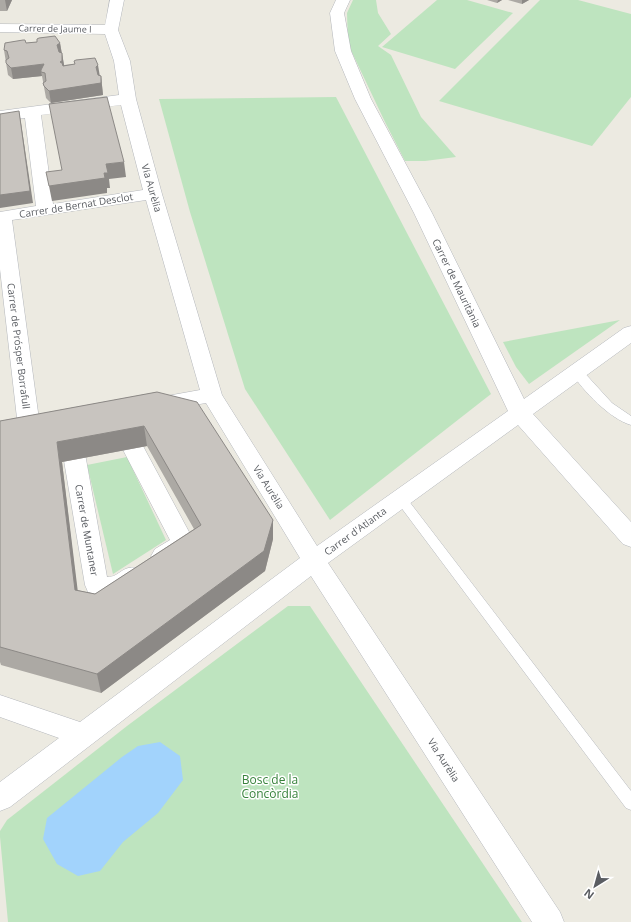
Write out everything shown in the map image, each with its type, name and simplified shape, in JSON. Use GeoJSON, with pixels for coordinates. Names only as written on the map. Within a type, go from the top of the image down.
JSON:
{"type":"FeatureCollection","features":[{"type":"Feature","properties":{"kind":"street"},"geometry":{"type":"LineString","coordinates":[[111,30],[117,0]]}},
{"type":"Feature","properties":{"kind":"street","name":"Carrer de Mauritània"},"geometry":{"type":"LineString","coordinates":[[343,0],[337,13],[343,51],[363,99],[423,213],[520,413],[631,538]]}},
{"type":"Feature","properties":{"kind":"street","name":"Carrer de Jaume I"},"geometry":{"type":"LineString","coordinates":[[0,28],[111,30]]}},
{"type":"Feature","properties":{"kind":"street","name":"Via Aurèlia"},"geometry":{"type":"LineString","coordinates":[[111,30],[122,61],[128,99],[153,194],[212,395],[314,561],[549,922]]}},
{"type":"Feature","properties":{"kind":"street"},"geometry":{"type":"LineString","coordinates":[[0,116],[128,99]]}},
{"type":"Feature","properties":{"kind":"street"},"geometry":{"type":"LineString","coordinates":[[32,112],[45,210]]}},
{"type":"Feature","properties":{"kind":"street","name":"Carrer de Bernat Desclot"},"geometry":{"type":"LineString","coordinates":[[1,217],[153,194]]}},
{"type":"Feature","properties":{"kind":"street","name":"Carrer de Prósper Borrafull"},"geometry":{"type":"LineString","coordinates":[[1,217],[55,422]]}},
{"type":"Feature","properties":{"kind":"street","name":"Carrer d'Atlanta"},"geometry":{"type":"LineString","coordinates":[[0,798],[314,561],[631,333]]}},
{"type":"Feature","properties":{"kind":"street","name":"Carrer de Muntaner"},"geometry":{"type":"LineString","coordinates":[[55,422],[97,585],[115,587],[182,543],[110,412],[212,395]]}},
{"type":"Feature","properties":{"kind":"street"},"geometry":{"type":"LineString","coordinates":[[7,430],[55,422]]}},
{"type":"Feature","properties":{"kind":"street"},"geometry":{"type":"LineString","coordinates":[[0,706],[83,735]]}},
{"type":"Feature","properties":{"kind":"lane"},"geometry":{"type":"LineString","coordinates":[[577,372],[606,405],[620,417],[631,421]]}},
{"type":"Feature","properties":{"kind":"lane"},"geometry":{"type":"LineString","coordinates":[[401,499],[631,803]]}},
{"type":"Feature","properties":{"kind":"green space"},"geometry":{"type":"Polygon","coordinates":[[[353,0],[376,0],[378,13],[391,34],[378,46],[391,55],[421,117],[456,157],[425,161],[405,161],[348,44],[347,13],[353,0]]]}},
{"type":"Feature","properties":{"kind":"green space"},"geometry":{"type":"Polygon","coordinates":[[[437,0],[467,0],[513,13],[455,69],[382,47],[437,0]]]}},
{"type":"Feature","properties":{"kind":"green space"},"geometry":{"type":"Polygon","coordinates":[[[540,0],[578,0],[631,14],[631,97],[592,146],[439,101],[540,0]]]}},
{"type":"Feature","properties":{"kind":"green space"},"geometry":{"type":"Polygon","coordinates":[[[336,97],[491,394],[330,520],[245,389],[190,212],[159,99],[336,97]]]}},
{"type":"Feature","properties":{"kind":"green space"},"geometry":{"type":"Polygon","coordinates":[[[620,320],[529,384],[516,367],[503,342],[620,320]]]}},
{"type":"Feature","properties":{"kind":"green space"},"geometry":{"type":"Polygon","coordinates":[[[127,457],[166,540],[113,574],[87,465],[127,457]]]}},
{"type":"Feature","properties":{"kind":"green space","name":"Bosc de la Concòrdia"},"geometry":{"type":"Polygon","coordinates":[[[288,606],[310,606],[522,922],[8,922],[0,837],[0,831],[7,820],[127,726],[288,606]]]}},
{"type":"Feature","properties":{"kind":"water"},"geometry":{"type":"Polygon","coordinates":[[[160,742],[180,756],[183,780],[158,813],[123,842],[100,871],[78,876],[57,864],[43,839],[47,818],[122,757],[138,746],[160,742]]]}},
{"type":"Feature","properties":{"kind":"building"},"geometry":{"type":"Polygon","coordinates":[[[55,36],[60,43],[57,45],[59,52],[62,53],[62,61],[60,62],[63,66],[75,64],[74,61],[76,60],[95,58],[98,65],[96,67],[98,75],[101,76],[101,83],[49,91],[43,83],[46,81],[45,73],[41,72],[44,64],[11,68],[6,63],[6,60],[9,58],[7,51],[4,50],[5,43],[23,40],[25,40],[26,43],[37,42],[37,39],[39,38],[55,36]]]}},
{"type":"Feature","properties":{"kind":"building"},"geometry":{"type":"Polygon","coordinates":[[[107,97],[124,162],[106,164],[108,173],[104,173],[105,178],[49,186],[46,172],[62,170],[49,104],[107,97]]]}},
{"type":"Feature","properties":{"kind":"building"},"geometry":{"type":"Polygon","coordinates":[[[19,111],[30,191],[0,195],[0,114],[19,111]]]}},
{"type":"Feature","properties":{"kind":"building"},"geometry":{"type":"Polygon","coordinates":[[[157,392],[197,402],[273,520],[264,551],[97,674],[0,647],[0,421],[157,392]],[[144,426],[57,442],[75,590],[95,594],[201,525],[144,426]]]}}]}
